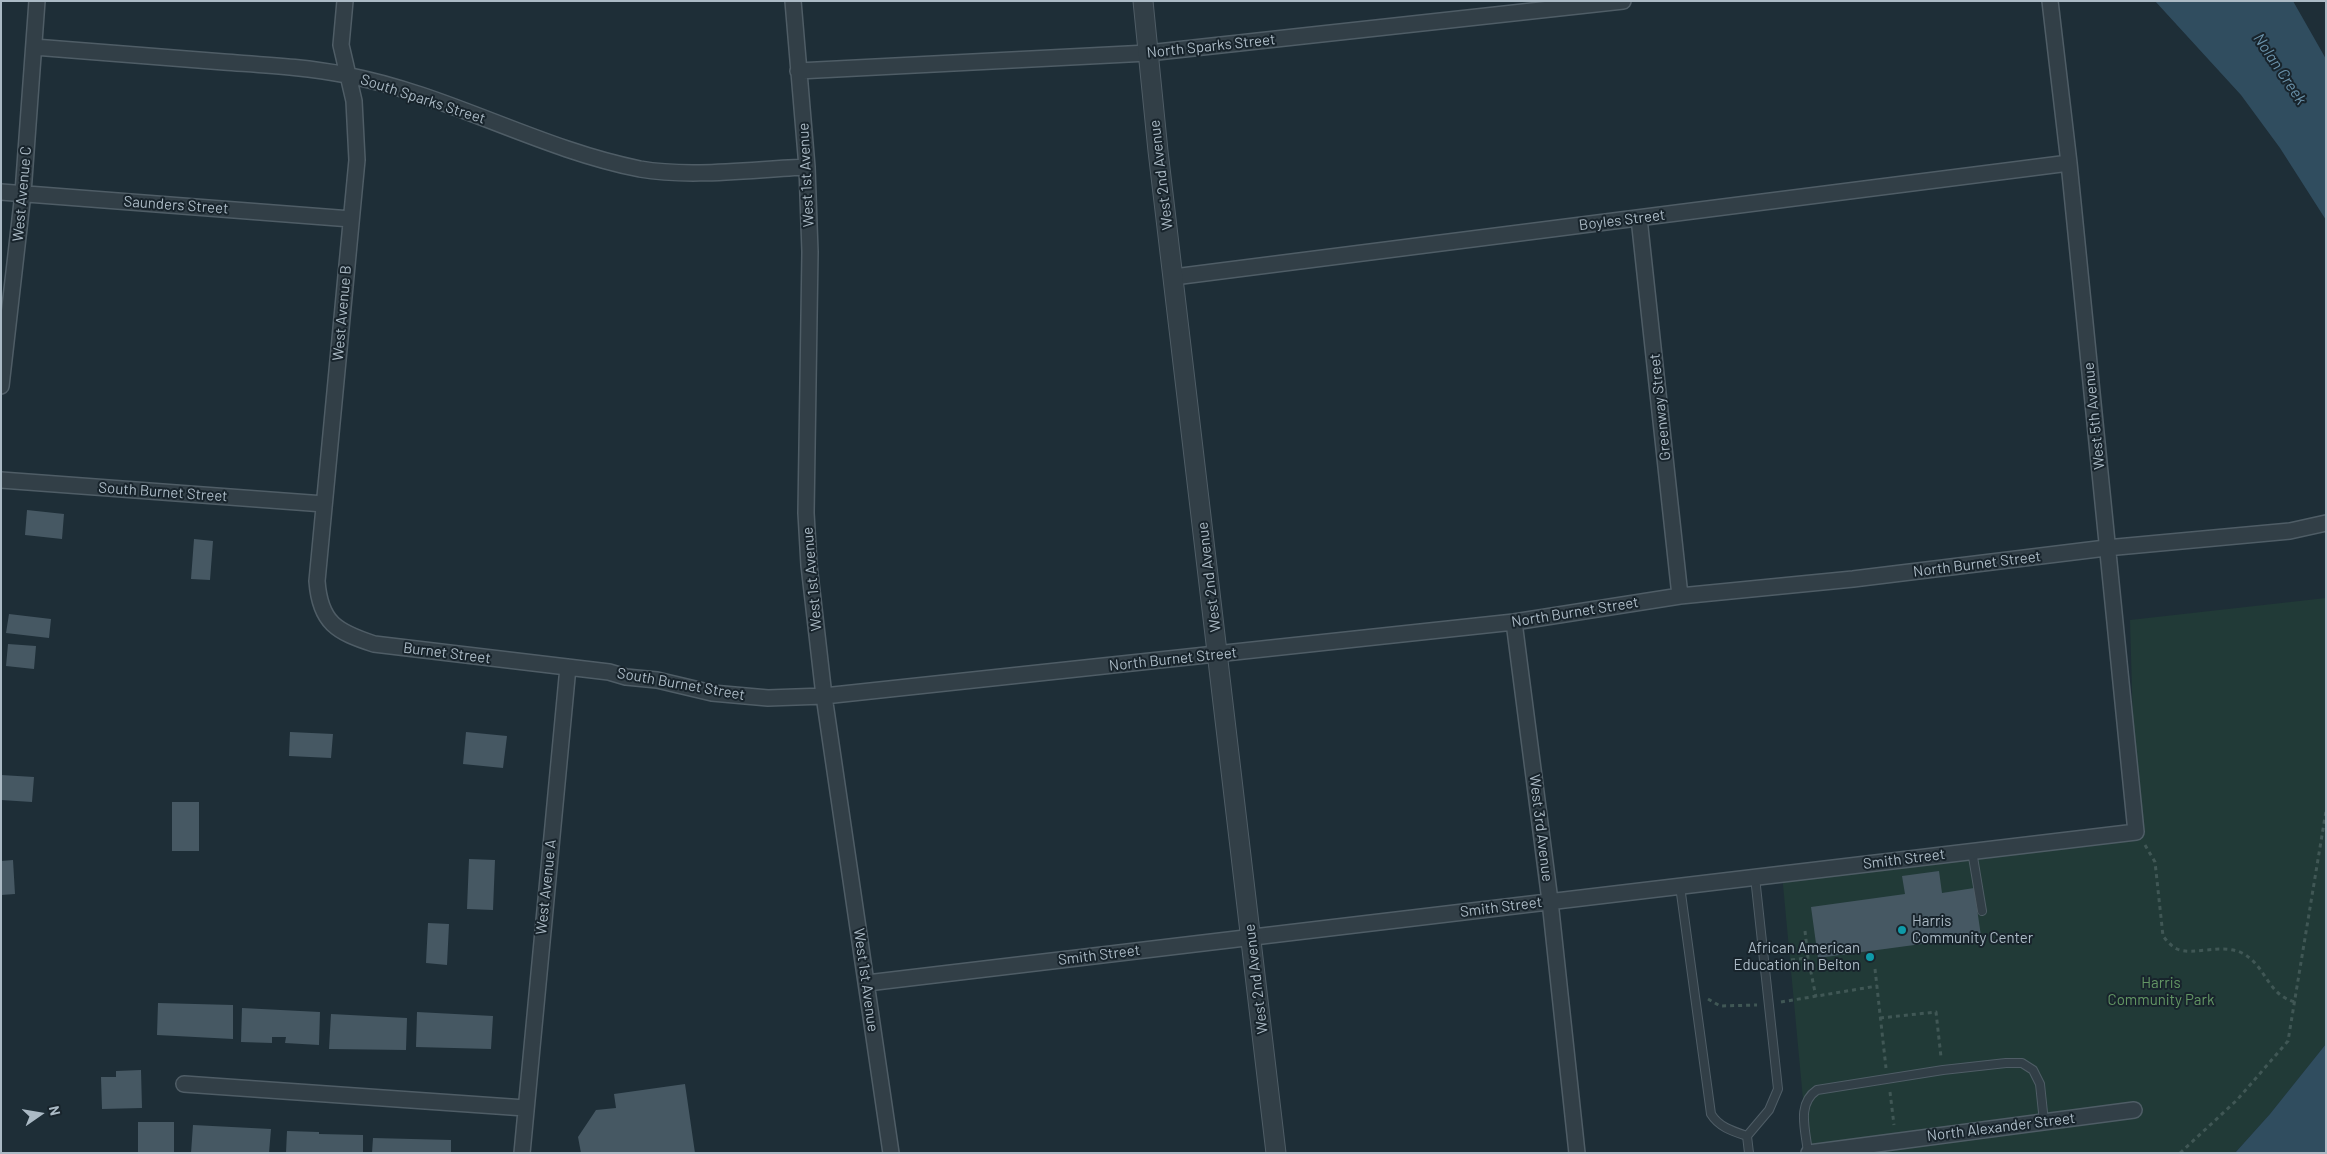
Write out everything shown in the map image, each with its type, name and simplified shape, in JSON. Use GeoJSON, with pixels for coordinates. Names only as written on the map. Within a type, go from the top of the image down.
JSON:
{"type":"FeatureCollection","features":[{"type":"Feature","properties":{"kind":"street","name":"West Avenue C"},"geometry":{"type":"LineString","coordinates":[[1,386],[23,194],[38,1]]}},
{"type":"Feature","properties":{"kind":"street","name":"West Avenue B"},"geometry":{"type":"LineString","coordinates":[[331,623],[318,596],[317,581],[357,138],[354,101],[342,45],[345,1]]}},
{"type":"Feature","properties":{"kind":"street","name":"West 1st Avenue"},"geometry":{"type":"LineString","coordinates":[[793,1],[807,167],[810,262],[806,513],[808,565],[824,696],[891,1153]]}},
{"type":"Feature","properties":{"kind":"street","name":"West 2nd Avenue"},"geometry":{"type":"LineString","coordinates":[[1143,1],[1158,151],[1276,1153]]}},
{"type":"Feature","properties":{"kind":"street","name":"North Sparks Street"},"geometry":{"type":"LineString","coordinates":[[798,71],[1148,53],[1623,1]]}},
{"type":"Feature","properties":{"kind":"street","name":"West 5th Avenue"},"geometry":{"type":"LineString","coordinates":[[2050,1],[2069,163],[2106,548],[2136,832]]}},
{"type":"Feature","properties":{"kind":"street","name":"South Sparks Street"},"geometry":{"type":"LineString","coordinates":[[34,47],[295,68],[347,75],[407,92],[521,133],[613,163],[643,169],[704,171],[807,167]]}},
{"type":"Feature","properties":{"kind":"street","name":"Boyles Street"},"geometry":{"type":"LineString","coordinates":[[1174,277],[2069,163]]}},
{"type":"Feature","properties":{"kind":"street","name":"Saunders Street"},"geometry":{"type":"LineString","coordinates":[[1,192],[351,219]]}},
{"type":"Feature","properties":{"kind":"street","name":"Greenway Street"},"geometry":{"type":"LineString","coordinates":[[1640,218],[1680,596]]}},
{"type":"Feature","properties":{"kind":"street","name":"South Burnet Street"},"geometry":{"type":"LineString","coordinates":[[1,480],[324,504]]}},
{"type":"Feature","properties":{"kind":"street","name":"North Burnet Street"},"geometry":{"type":"LineString","coordinates":[[824,696],[1514,622],[1680,596],[1853,579],[2106,548],[2290,530],[2326,523]]}},
{"type":"Feature","properties":{"kind":"street","name":"West 3rd Avenue"},"geometry":{"type":"LineString","coordinates":[[1514,622],[1550,901],[1578,1153]]}},
{"type":"Feature","properties":{"kind":"street","name":"Burnet Street"},"geometry":{"type":"LineString","coordinates":[[331,623],[347,635],[374,644],[568,667]]}},
{"type":"Feature","properties":{"kind":"street","name":"South Burnet Street"},"geometry":{"type":"LineString","coordinates":[[568,667],[658,680],[712,693],[768,698],[824,696]]}},
{"type":"Feature","properties":{"kind":"street","name":"West Avenue A"},"geometry":{"type":"LineString","coordinates":[[522,1153],[568,667]]}},
{"type":"Feature","properties":{"kind":"street","name":"Smith Street"},"geometry":{"type":"LineString","coordinates":[[867,983],[2136,832]]}},
{"type":"Feature","properties":{"kind":"street"},"geometry":{"type":"LineString","coordinates":[[184,1084],[525,1108]]}},
{"type":"Feature","properties":{"kind":"street","name":"North Alexander Street"},"geometry":{"type":"LineString","coordinates":[[1808,1153],[2134,1110]]}},
{"type":"Feature","properties":{"kind":"lane"},"geometry":{"type":"LineString","coordinates":[[1972,851],[1982,910]]}},
{"type":"Feature","properties":{"kind":"lane"},"geometry":{"type":"LineString","coordinates":[[1749,1153],[1747,1136],[1770,1110],[1778,1089],[1755,877]]}},
{"type":"Feature","properties":{"kind":"lane"},"geometry":{"type":"LineString","coordinates":[[1680,886],[1711,1114],[1716,1122],[1730,1130],[1747,1136]]}},
{"type":"Feature","properties":{"kind":"lane"},"geometry":{"type":"LineString","coordinates":[[1808,1153],[1803,1110],[1808,1096],[1817,1090],[1943,1070],[2022,1063],[2033,1070],[2040,1084],[2044,1122]]}},
{"type":"Feature","properties":{"kind":"path"},"geometry":{"type":"LineString","coordinates":[[2180,1153],[2237,1100],[2288,1041],[2326,811]]}},
{"type":"Feature","properties":{"kind":"path"},"geometry":{"type":"LineString","coordinates":[[2136,832],[2155,862],[2163,936],[2169,944],[2178,950],[2227,948],[2242,953],[2255,963],[2272,988],[2284,999],[2295,1002]]}},
{"type":"Feature","properties":{"kind":"path"},"geometry":{"type":"LineString","coordinates":[[1805,931],[1816,998]]}},
{"type":"Feature","properties":{"kind":"path"},"geometry":{"type":"LineString","coordinates":[[1791,960],[1808,958]]}},
{"type":"Feature","properties":{"kind":"path"},"geometry":{"type":"LineString","coordinates":[[1875,969],[1896,1141]]}},
{"type":"Feature","properties":{"kind":"path"},"geometry":{"type":"LineString","coordinates":[[1694,991],[1720,1006],[1744,1007],[1816,998],[1877,986]]}},
{"type":"Feature","properties":{"kind":"path"},"geometry":{"type":"LineString","coordinates":[[1880,1018],[1936,1012],[1943,1070]]}},
{"type":"Feature","properties":{"kind":"green space","name":"Harris Community Park"},"geometry":{"type":"Polygon","coordinates":[[[2326,598],[2326,1044],[2270,1114],[2235,1153],[1808,1153],[1782,874],[2136,832],[2130,620],[2326,598]]]}},
{"type":"Feature","properties":{"kind":"water","name":"Nolan Creek"},"geometry":{"type":"Polygon","coordinates":[[[2155,1],[2293,1],[2326,59],[2326,220],[2280,148],[2241,95],[2155,1]]]}},
{"type":"Feature","properties":{"kind":"water"},"geometry":{"type":"Polygon","coordinates":[[[2326,1044],[2326,1153],[2235,1153],[2270,1114],[2326,1044]]]}},
{"type":"Feature","properties":{"kind":"building"},"geometry":{"type":"Polygon","coordinates":[[[27,510],[64,514],[62,539],[25,535],[27,510]]]}},
{"type":"Feature","properties":{"kind":"building"},"geometry":{"type":"Polygon","coordinates":[[[194,539],[213,541],[210,580],[191,579],[194,539]]]}},
{"type":"Feature","properties":{"kind":"building"},"geometry":{"type":"Polygon","coordinates":[[[9,614],[51,619],[49,638],[6,633],[9,614]]]}},
{"type":"Feature","properties":{"kind":"building"},"geometry":{"type":"Polygon","coordinates":[[[8,644],[36,646],[34,669],[6,666],[8,644]]]}},
{"type":"Feature","properties":{"kind":"building"},"geometry":{"type":"Polygon","coordinates":[[[290,732],[333,734],[331,758],[289,756],[290,732]]]}},
{"type":"Feature","properties":{"kind":"building"},"geometry":{"type":"Polygon","coordinates":[[[466,732],[507,736],[503,768],[463,764],[466,732]]]}},
{"type":"Feature","properties":{"kind":"building"},"geometry":{"type":"Polygon","coordinates":[[[1,775],[34,777],[32,802],[1,800],[1,775]]]}},
{"type":"Feature","properties":{"kind":"building"},"geometry":{"type":"Polygon","coordinates":[[[172,802],[199,802],[199,851],[172,851],[172,802]]]}},
{"type":"Feature","properties":{"kind":"building"},"geometry":{"type":"Polygon","coordinates":[[[469,859],[495,860],[493,910],[467,909],[469,859]]]}},
{"type":"Feature","properties":{"kind":"building"},"geometry":{"type":"Polygon","coordinates":[[[13,860],[15,894],[1,895],[1,861],[13,860]]]}},
{"type":"Feature","properties":{"kind":"building"},"geometry":{"type":"Polygon","coordinates":[[[1939,871],[1942,893],[1974,888],[1981,936],[1818,958],[1811,907],[1905,894],[1902,876],[1939,871]]]}},
{"type":"Feature","properties":{"kind":"building"},"geometry":{"type":"Polygon","coordinates":[[[428,923],[449,924],[447,965],[426,963],[428,923]]]}},
{"type":"Feature","properties":{"kind":"building"},"geometry":{"type":"Polygon","coordinates":[[[158,1003],[233,1005],[233,1039],[157,1035],[158,1003]]]}},
{"type":"Feature","properties":{"kind":"building"},"geometry":{"type":"Polygon","coordinates":[[[242,1008],[320,1012],[319,1045],[285,1043],[286,1037],[272,1037],[272,1043],[241,1042],[242,1008]]]}},
{"type":"Feature","properties":{"kind":"building"},"geometry":{"type":"Polygon","coordinates":[[[417,1012],[493,1016],[491,1049],[416,1047],[417,1012]]]}},
{"type":"Feature","properties":{"kind":"building"},"geometry":{"type":"Polygon","coordinates":[[[331,1014],[407,1018],[406,1050],[329,1049],[331,1014]]]}},
{"type":"Feature","properties":{"kind":"building"},"geometry":{"type":"Polygon","coordinates":[[[141,1070],[142,1108],[102,1109],[101,1077],[116,1077],[116,1071],[141,1070]]]}},
{"type":"Feature","properties":{"kind":"building"},"geometry":{"type":"Polygon","coordinates":[[[685,1084],[695,1153],[581,1153],[578,1137],[596,1110],[616,1108],[614,1094],[685,1084]]]}},
{"type":"Feature","properties":{"kind":"building"},"geometry":{"type":"Polygon","coordinates":[[[138,1122],[174,1122],[174,1153],[138,1153],[138,1122]]]}},
{"type":"Feature","properties":{"kind":"building"},"geometry":{"type":"Polygon","coordinates":[[[193,1125],[271,1129],[269,1153],[191,1153],[193,1125]]]}},
{"type":"Feature","properties":{"kind":"building"},"geometry":{"type":"Polygon","coordinates":[[[287,1131],[363,1135],[363,1153],[286,1153],[287,1131]]]}},
{"type":"Feature","properties":{"kind":"building"},"geometry":{"type":"Polygon","coordinates":[[[373,1138],[451,1140],[451,1153],[372,1153],[373,1138]]]}},
{"type":"Feature","properties":{"kind":"place","name":"Harris Community Center"},"geometry":{"type":"Point","coordinates":[1902,930]}},
{"type":"Feature","properties":{"kind":"place","name":"African American Education in Belton"},"geometry":{"type":"Point","coordinates":[1870,957]}}]}
